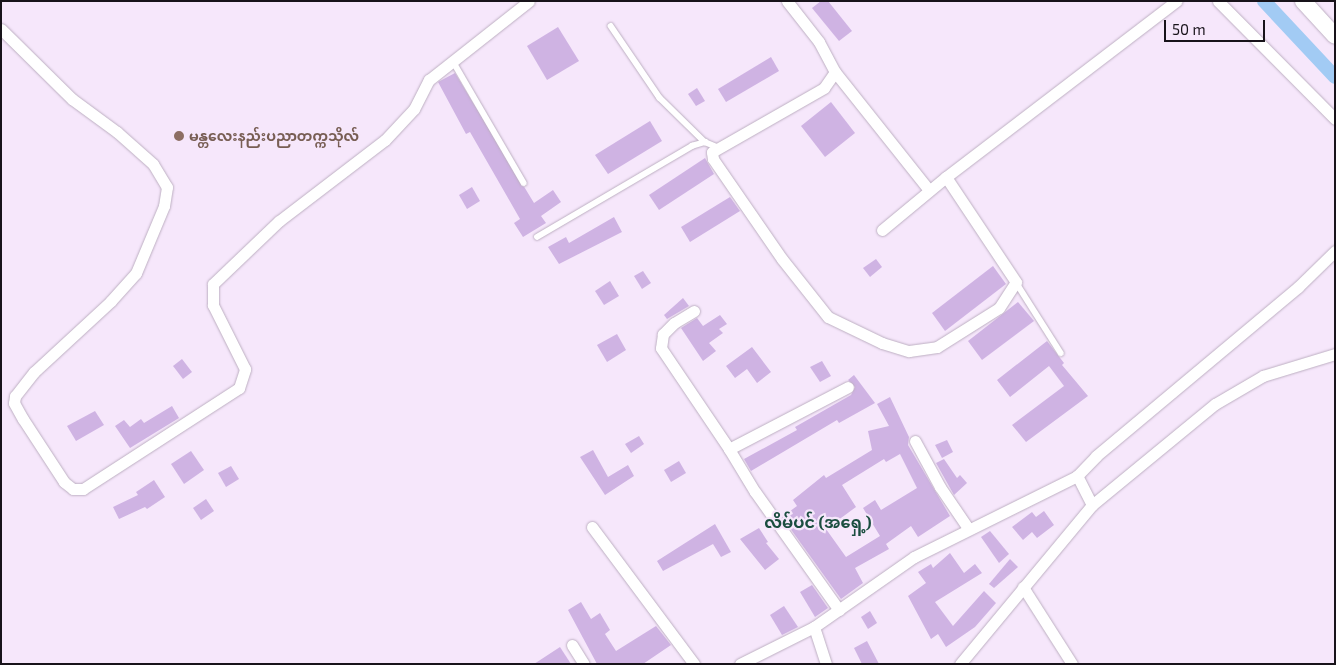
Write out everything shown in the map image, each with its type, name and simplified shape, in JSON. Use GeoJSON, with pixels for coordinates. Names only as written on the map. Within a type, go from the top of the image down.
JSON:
{"type":"FeatureCollection","features":[{"type":"Feature","properties":{"kind":"street"},"geometry":{"type":"LineString","coordinates":[[1,28],[72,98],[118,132],[153,164],[167,187],[164,206],[136,273],[111,302],[45,361],[16,396],[14,403],[64,482],[73,488],[83,489],[239,388],[245,370],[213,306],[213,284],[278,221],[384,140],[414,109],[429,80],[529,1]]}},
{"type":"Feature","properties":{"kind":"street"},"geometry":{"type":"LineString","coordinates":[[787,1],[819,42],[835,72],[929,190]]}},
{"type":"Feature","properties":{"kind":"street"},"geometry":{"type":"LineString","coordinates":[[882,230],[929,190],[1176,1]]}},
{"type":"Feature","properties":{"kind":"street"},"geometry":{"type":"LineString","coordinates":[[1218,1],[1335,119]]}},
{"type":"Feature","properties":{"kind":"street"},"geometry":{"type":"LineString","coordinates":[[1303,1],[1335,36]]}},
{"type":"Feature","properties":{"kind":"street"},"geometry":{"type":"LineString","coordinates":[[835,72],[824,88],[717,147],[712,152],[714,159],[803,290],[828,317],[856,332],[909,351],[937,347],[999,308],[1016,282],[946,177]]}},
{"type":"Feature","properties":{"kind":"street"},"geometry":{"type":"LineString","coordinates":[[740,664],[814,627],[907,561],[968,528],[1077,476],[1096,456],[1298,287],[1335,251]]}},
{"type":"Feature","properties":{"kind":"street"},"geometry":{"type":"LineString","coordinates":[[694,311],[674,323],[663,334],[661,348],[761,500],[839,610]]}},
{"type":"Feature","properties":{"kind":"street"},"geometry":{"type":"LineString","coordinates":[[960,664],[1092,505],[1215,404],[1263,376],[1335,354]]}},
{"type":"Feature","properties":{"kind":"street"},"geometry":{"type":"LineString","coordinates":[[729,449],[848,387]]}},
{"type":"Feature","properties":{"kind":"street"},"geometry":{"type":"LineString","coordinates":[[916,441],[936,480],[968,528]]}},
{"type":"Feature","properties":{"kind":"street"},"geometry":{"type":"LineString","coordinates":[[1077,476],[1092,505]]}},
{"type":"Feature","properties":{"kind":"street"},"geometry":{"type":"LineString","coordinates":[[592,527],[694,664]]}},
{"type":"Feature","properties":{"kind":"street"},"geometry":{"type":"LineString","coordinates":[[1023,587],[1072,664]]}},
{"type":"Feature","properties":{"kind":"street"},"geometry":{"type":"LineString","coordinates":[[814,627],[826,664]]}},
{"type":"Feature","properties":{"kind":"street"},"geometry":{"type":"LineString","coordinates":[[572,645],[584,664]]}},
{"type":"Feature","properties":{"kind":"lane"},"geometry":{"type":"LineString","coordinates":[[611,26],[660,98],[704,142],[717,147]]}},
{"type":"Feature","properties":{"kind":"lane"},"geometry":{"type":"LineString","coordinates":[[453,61],[524,183]]}},
{"type":"Feature","properties":{"kind":"lane"},"geometry":{"type":"LineString","coordinates":[[537,237],[692,146],[704,142]]}},
{"type":"Feature","properties":{"kind":"lane"},"geometry":{"type":"LineString","coordinates":[[1016,282],[1061,353]]}},
{"type":"Feature","properties":{"kind":"building"},"geometry":{"type":"Polygon","coordinates":[[[821,1],[828,1],[852,31],[839,41],[812,8],[821,1]]]}},
{"type":"Feature","properties":{"kind":"building"},"geometry":{"type":"Polygon","coordinates":[[[558,27],[579,61],[547,80],[527,46],[558,27]]]}},
{"type":"Feature","properties":{"kind":"building"},"geometry":{"type":"Polygon","coordinates":[[[771,57],[779,71],[726,102],[718,89],[771,57]]]}},
{"type":"Feature","properties":{"kind":"building"},"geometry":{"type":"Polygon","coordinates":[[[455,73],[534,203],[553,190],[561,202],[541,216],[546,223],[523,237],[514,223],[520,219],[470,132],[466,134],[438,82],[455,73]]]}},
{"type":"Feature","properties":{"kind":"building"},"geometry":{"type":"Polygon","coordinates":[[[697,88],[705,101],[696,106],[688,94],[697,88]]]}},
{"type":"Feature","properties":{"kind":"building"},"geometry":{"type":"Polygon","coordinates":[[[831,102],[855,133],[825,157],[801,126],[831,102]]]}},
{"type":"Feature","properties":{"kind":"building"},"geometry":{"type":"Polygon","coordinates":[[[650,121],[662,141],[608,174],[595,155],[650,121]]]}},
{"type":"Feature","properties":{"kind":"building"},"geometry":{"type":"Polygon","coordinates":[[[705,158],[714,174],[659,210],[649,195],[705,158]]]}},
{"type":"Feature","properties":{"kind":"building"},"geometry":{"type":"Polygon","coordinates":[[[472,187],[480,201],[467,209],[459,195],[472,187]]]}},
{"type":"Feature","properties":{"kind":"building"},"geometry":{"type":"Polygon","coordinates":[[[730,197],[740,211],[690,242],[681,227],[730,197]]]}},
{"type":"Feature","properties":{"kind":"building"},"geometry":{"type":"Polygon","coordinates":[[[614,217],[622,232],[559,264],[548,247],[566,237],[569,243],[614,217]]]}},
{"type":"Feature","properties":{"kind":"building"},"geometry":{"type":"Polygon","coordinates":[[[876,259],[882,267],[870,277],[863,268],[876,259]]]}},
{"type":"Feature","properties":{"kind":"building"},"geometry":{"type":"Polygon","coordinates":[[[993,266],[1006,284],[945,331],[932,313],[993,266]]]}},
{"type":"Feature","properties":{"kind":"building"},"geometry":{"type":"Polygon","coordinates":[[[643,271],[651,283],[642,289],[634,276],[643,271]]]}},
{"type":"Feature","properties":{"kind":"building"},"geometry":{"type":"Polygon","coordinates":[[[610,281],[619,296],[604,305],[595,291],[610,281]]]}},
{"type":"Feature","properties":{"kind":"building"},"geometry":{"type":"Polygon","coordinates":[[[683,298],[689,306],[667,319],[664,315],[683,298]]]}},
{"type":"Feature","properties":{"kind":"building"},"geometry":{"type":"Polygon","coordinates":[[[1018,302],[1034,321],[982,360],[968,341],[1018,302]]]}},
{"type":"Feature","properties":{"kind":"building"},"geometry":{"type":"Polygon","coordinates":[[[720,315],[727,324],[719,329],[723,333],[709,343],[716,351],[703,361],[681,328],[697,318],[703,326],[720,315]]]}},
{"type":"Feature","properties":{"kind":"building"},"geometry":{"type":"Polygon","coordinates":[[[617,334],[626,350],[607,362],[597,345],[617,334]]]}},
{"type":"Feature","properties":{"kind":"building"},"geometry":{"type":"Polygon","coordinates":[[[1047,341],[1064,363],[1062,365],[1088,396],[1026,442],[1012,425],[1064,386],[1049,366],[1010,397],[997,380],[1047,341]]]}},
{"type":"Feature","properties":{"kind":"building"},"geometry":{"type":"Polygon","coordinates":[[[752,347],[771,372],[757,383],[747,369],[735,378],[726,366],[752,347]]]}},
{"type":"Feature","properties":{"kind":"building"},"geometry":{"type":"Polygon","coordinates":[[[182,359],[192,372],[183,379],[173,366],[182,359]]]}},
{"type":"Feature","properties":{"kind":"building"},"geometry":{"type":"Polygon","coordinates":[[[822,361],[831,376],[820,382],[810,367],[822,361]]]}},
{"type":"Feature","properties":{"kind":"building"},"geometry":{"type":"Polygon","coordinates":[[[854,375],[875,403],[839,423],[837,420],[751,471],[744,459],[797,430],[795,427],[851,395],[855,387],[848,380],[854,375]]]}},
{"type":"Feature","properties":{"kind":"building"},"geometry":{"type":"Polygon","coordinates":[[[890,397],[909,437],[908,445],[950,516],[918,537],[911,526],[886,544],[889,549],[855,568],[863,583],[841,599],[782,517],[797,506],[793,500],[824,475],[826,478],[872,450],[868,431],[889,426],[877,404],[890,397]],[[900,454],[886,462],[884,459],[842,485],[856,507],[826,529],[846,557],[880,536],[863,508],[875,500],[881,510],[917,488],[900,454]]]}},
{"type":"Feature","properties":{"kind":"building"},"geometry":{"type":"Polygon","coordinates":[[[172,406],[179,418],[130,448],[115,426],[124,420],[130,427],[141,419],[144,423],[172,406]]]}},
{"type":"Feature","properties":{"kind":"building"},"geometry":{"type":"Polygon","coordinates":[[[95,411],[104,425],[76,441],[67,426],[95,411]]]}},
{"type":"Feature","properties":{"kind":"building"},"geometry":{"type":"Polygon","coordinates":[[[639,436],[644,444],[631,453],[625,444],[639,436]]]}},
{"type":"Feature","properties":{"kind":"building"},"geometry":{"type":"Polygon","coordinates":[[[947,440],[953,452],[942,458],[935,445],[947,440]]]}},
{"type":"Feature","properties":{"kind":"building"},"geometry":{"type":"Polygon","coordinates":[[[593,450],[608,477],[628,465],[634,476],[605,495],[580,457],[593,450]]]}},
{"type":"Feature","properties":{"kind":"building"},"geometry":{"type":"Polygon","coordinates":[[[191,451],[204,470],[184,484],[171,464],[191,451]]]}},
{"type":"Feature","properties":{"kind":"building"},"geometry":{"type":"Polygon","coordinates":[[[944,459],[957,478],[960,475],[967,483],[954,495],[936,463],[944,459]]]}},
{"type":"Feature","properties":{"kind":"building"},"geometry":{"type":"Polygon","coordinates":[[[679,461],[686,473],[671,482],[664,470],[679,461]]]}},
{"type":"Feature","properties":{"kind":"building"},"geometry":{"type":"Polygon","coordinates":[[[231,466],[239,479],[226,487],[218,473],[231,466]]]}},
{"type":"Feature","properties":{"kind":"building"},"geometry":{"type":"Polygon","coordinates":[[[154,480],[165,497],[147,509],[145,507],[119,519],[113,507],[138,495],[136,492],[154,480]]]}},
{"type":"Feature","properties":{"kind":"building"},"geometry":{"type":"Polygon","coordinates":[[[206,499],[214,511],[201,520],[193,508],[206,499]]]}},
{"type":"Feature","properties":{"kind":"building"},"geometry":{"type":"Polygon","coordinates":[[[1044,511],[1054,525],[1037,538],[1032,532],[1023,540],[1012,527],[1032,512],[1036,517],[1044,511]]]}},
{"type":"Feature","properties":{"kind":"building"},"geometry":{"type":"Polygon","coordinates":[[[715,524],[731,552],[721,557],[713,544],[663,571],[657,561],[715,524]]]}},
{"type":"Feature","properties":{"kind":"building"},"geometry":{"type":"Polygon","coordinates":[[[759,528],[768,542],[766,543],[779,559],[765,570],[740,539],[759,528]]]}},
{"type":"Feature","properties":{"kind":"building"},"geometry":{"type":"Polygon","coordinates":[[[990,531],[1009,554],[999,563],[981,537],[990,531]]]}},
{"type":"Feature","properties":{"kind":"building"},"geometry":{"type":"Polygon","coordinates":[[[950,553],[964,573],[975,564],[982,573],[935,602],[953,626],[984,591],[996,603],[975,627],[946,647],[938,634],[931,639],[908,596],[926,583],[918,572],[931,564],[933,568],[950,553]]]}},
{"type":"Feature","properties":{"kind":"building"},"geometry":{"type":"Polygon","coordinates":[[[1010,559],[1018,567],[994,588],[989,584],[1010,559]]]}},
{"type":"Feature","properties":{"kind":"building"},"geometry":{"type":"Polygon","coordinates":[[[812,585],[828,608],[815,617],[800,592],[812,585]]]}},
{"type":"Feature","properties":{"kind":"building"},"geometry":{"type":"Polygon","coordinates":[[[581,602],[591,619],[600,613],[610,630],[605,634],[616,651],[656,626],[671,645],[643,664],[597,664],[568,610],[581,602]]]}},
{"type":"Feature","properties":{"kind":"building"},"geometry":{"type":"Polygon","coordinates":[[[784,606],[798,627],[782,635],[770,615],[784,606]]]}},
{"type":"Feature","properties":{"kind":"building"},"geometry":{"type":"Polygon","coordinates":[[[870,611],[877,623],[868,629],[861,617],[870,611]]]}},
{"type":"Feature","properties":{"kind":"building"},"geometry":{"type":"Polygon","coordinates":[[[867,641],[879,664],[862,664],[854,648],[867,641]]]}},
{"type":"Feature","properties":{"kind":"building"},"geometry":{"type":"Polygon","coordinates":[[[560,647],[571,664],[534,664],[560,647]]]}},
{"type":"Feature","properties":{"kind":"waterway"},"geometry":{"type":"LineString","coordinates":[[1264,1],[1335,77]]}},
{"type":"Feature","properties":{"kind":"place","name":"မန္တလေးနည်းပညာတက္ကသိုလ်"},"geometry":{"type":"Point","coordinates":[179,136]}},
{"type":"Feature","properties":{"kind":"district","name":"လိမ်ပင် (အရှေ့)"},"geometry":{"type":"Point","coordinates":[818,522]}}]}
